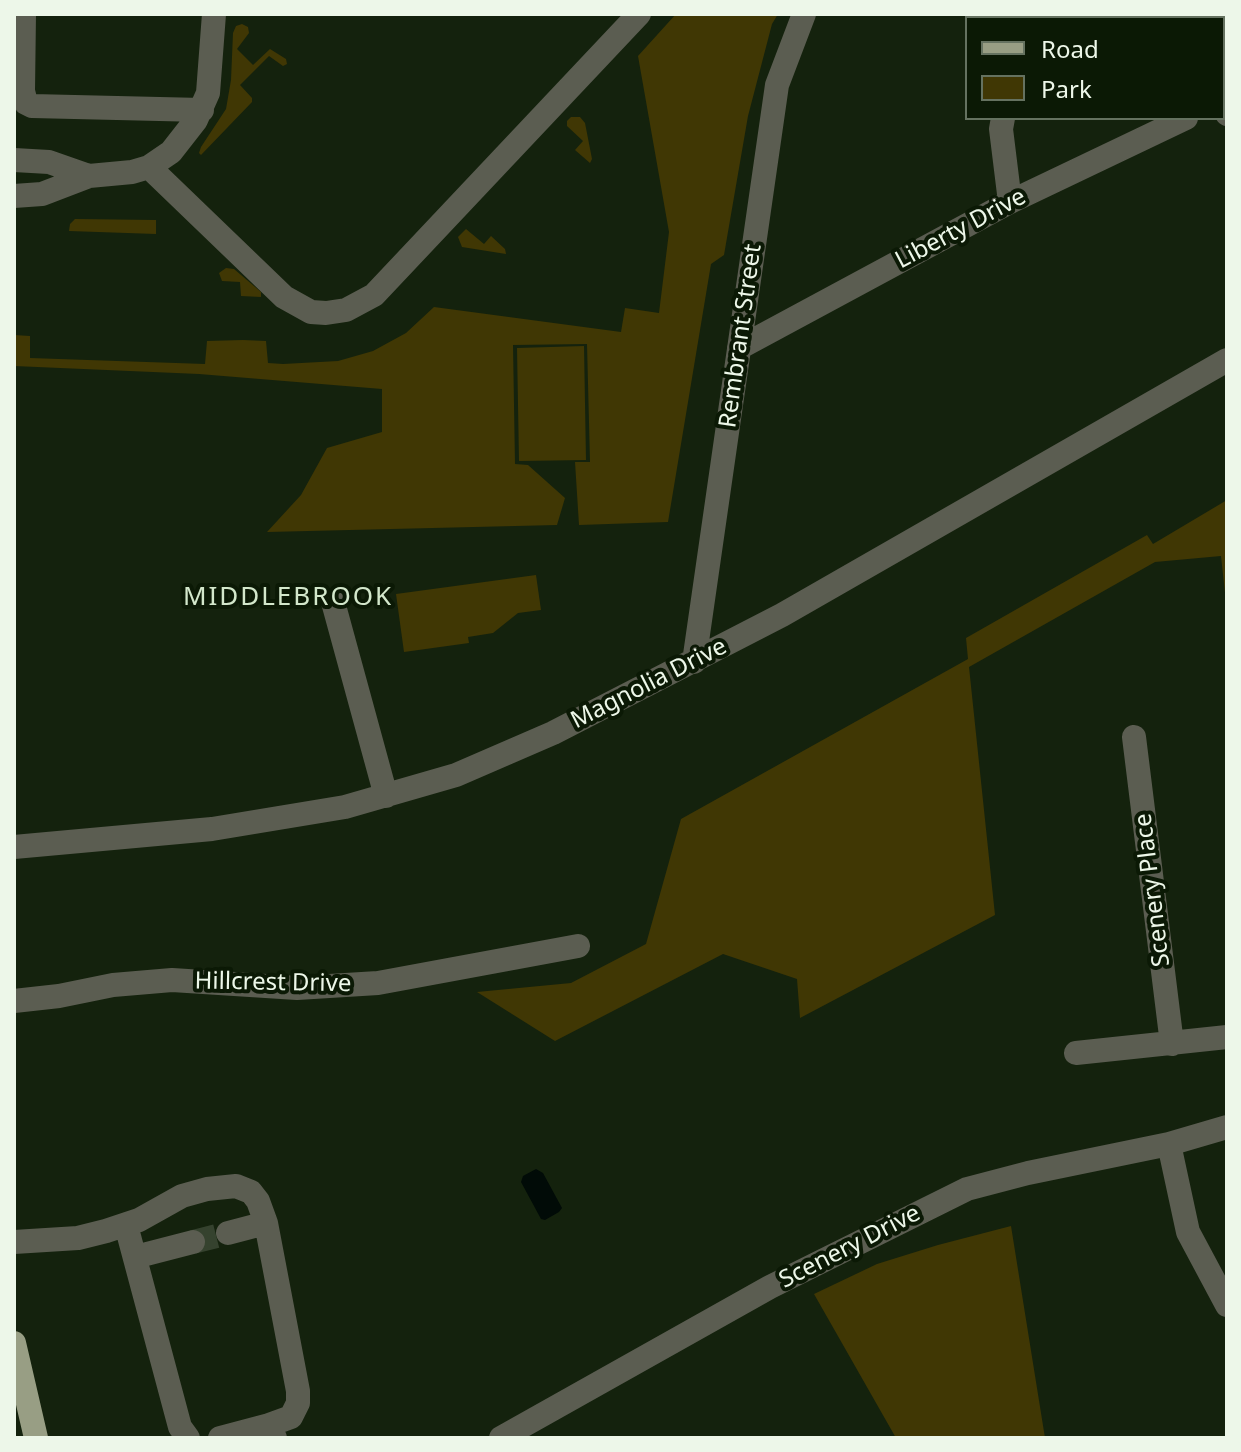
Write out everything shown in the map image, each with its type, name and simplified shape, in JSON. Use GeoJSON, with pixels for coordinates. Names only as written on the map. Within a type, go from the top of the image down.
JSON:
{"type":"FeatureCollection","features":[{"type":"Feature","properties":{"kind":"main road"},"geometry":{"type":"LineString","coordinates":[[14,1343],[36,1438]]}},
{"type":"Feature","properties":{"kind":"street"},"geometry":{"type":"LineString","coordinates":[[24,14],[23,91],[26,103],[32,106],[202,110]]}},
{"type":"Feature","properties":{"kind":"street"},"geometry":{"type":"LineString","coordinates":[[14,160],[49,162],[89,176],[115,176],[149,167],[177,145],[202,110],[211,72],[214,14]]}},
{"type":"Feature","properties":{"kind":"street"},"geometry":{"type":"LineString","coordinates":[[149,167],[284,297],[311,312],[346,310],[374,295],[639,14]]}},
{"type":"Feature","properties":{"kind":"street","name":"Rembrant Street"},"geometry":{"type":"LineString","coordinates":[[694,662],[777,85],[804,14]]}},
{"type":"Feature","properties":{"kind":"street"},"geometry":{"type":"LineString","coordinates":[[1003,120],[1001,129],[1010,202]]}},
{"type":"Feature","properties":{"kind":"street","name":"Liberty Drive"},"geometry":{"type":"LineString","coordinates":[[739,348],[1010,202],[1182,120]]}},
{"type":"Feature","properties":{"kind":"street"},"geometry":{"type":"LineString","coordinates":[[14,196],[42,194],[89,176]]}},
{"type":"Feature","properties":{"kind":"street","name":"Magnolia Drive"},"geometry":{"type":"LineString","coordinates":[[14,847],[212,829],[345,807],[456,775],[525,745],[782,615],[1227,360]]}},
{"type":"Feature","properties":{"kind":"street"},"geometry":{"type":"LineString","coordinates":[[333,602],[386,796]]}},
{"type":"Feature","properties":{"kind":"street","name":"Scenery Place"},"geometry":{"type":"LineString","coordinates":[[1134,737],[1172,1044]]}},
{"type":"Feature","properties":{"kind":"street","name":"Hillcrest Drive"},"geometry":{"type":"LineString","coordinates":[[14,1001],[113,985],[172,980],[297,988],[378,983],[578,946]]}},
{"type":"Feature","properties":{"kind":"street"},"geometry":{"type":"LineString","coordinates":[[1076,1053],[1227,1037]]}},
{"type":"Feature","properties":{"kind":"street","name":"Scenery Drive"},"geometry":{"type":"LineString","coordinates":[[501,1438],[770,1287],[967,1189],[1169,1144],[1227,1127]]}},
{"type":"Feature","properties":{"kind":"street"},"geometry":{"type":"LineString","coordinates":[[1169,1144],[1188,1232],[1227,1305]]}},
{"type":"Feature","properties":{"kind":"street"},"geometry":{"type":"LineString","coordinates":[[14,1242],[78,1238],[126,1225],[191,1193],[236,1186],[255,1195],[266,1223],[299,1398],[291,1417],[272,1432],[220,1438]]}},
{"type":"Feature","properties":{"kind":"street"},"geometry":{"type":"LineString","coordinates":[[228,1233],[266,1223]]}},
{"type":"Feature","properties":{"kind":"street"},"geometry":{"type":"LineString","coordinates":[[126,1225],[180,1427],[188,1438]]}},
{"type":"Feature","properties":{"kind":"street"},"geometry":{"type":"LineString","coordinates":[[135,1257],[193,1242]]}},
{"type":"Feature","properties":{"kind":"green space"},"geometry":{"type":"Polygon","coordinates":[[[676,14],[778,14],[772,24],[748,116],[724,255],[711,264],[668,522],[579,525],[575,462],[590,462],[587,344],[513,345],[515,464],[528,465],[565,498],[557,525],[267,532],[301,495],[327,448],[382,432],[382,389],[199,374],[14,366],[14,335],[30,336],[30,358],[205,364],[207,341],[243,340],[266,341],[268,363],[283,364],[338,361],[373,351],[406,333],[434,307],[621,332],[625,308],[659,313],[669,232],[638,56],[676,14]]]}},
{"type":"Feature","properties":{"kind":"green space"},"geometry":{"type":"Polygon","coordinates":[[[242,24],[248,27],[249,33],[237,49],[253,65],[270,49],[286,59],[287,64],[283,66],[269,56],[240,85],[252,102],[201,155],[201,147],[226,109],[233,33],[236,26],[242,24]]]}},
{"type":"Feature","properties":{"kind":"green space"},"geometry":{"type":"Polygon","coordinates":[[[571,117],[580,117],[585,123],[592,159],[590,163],[575,150],[583,141],[567,126],[571,117]]]}},
{"type":"Feature","properties":{"kind":"green space"},"geometry":{"type":"Polygon","coordinates":[[[75,219],[156,220],[156,234],[69,231],[75,219]]]}},
{"type":"Feature","properties":{"kind":"green space"},"geometry":{"type":"Polygon","coordinates":[[[466,229],[484,244],[491,236],[505,249],[506,254],[462,247],[458,237],[466,229]]]}},
{"type":"Feature","properties":{"kind":"green space"},"geometry":{"type":"Polygon","coordinates":[[[226,268],[234,269],[261,292],[261,297],[241,296],[240,282],[222,281],[219,273],[226,268]]]}},
{"type":"Feature","properties":{"kind":"green space"},"geometry":{"type":"Polygon","coordinates":[[[584,346],[586,460],[519,461],[517,348],[584,346]]]}},
{"type":"Feature","properties":{"kind":"green space"},"geometry":{"type":"Polygon","coordinates":[[[1227,500],[1227,611],[1221,556],[1155,562],[969,667],[995,915],[800,1018],[797,979],[723,954],[555,1041],[477,992],[571,983],[646,944],[681,819],[968,659],[966,638],[1147,535],[1153,544],[1227,500]]]}},
{"type":"Feature","properties":{"kind":"green space"},"geometry":{"type":"Polygon","coordinates":[[[536,575],[541,610],[518,613],[493,633],[468,637],[469,643],[404,652],[396,594],[536,575]]]}},
{"type":"Feature","properties":{"kind":"green space"},"geometry":{"type":"Polygon","coordinates":[[[1011,1226],[1045,1438],[896,1438],[814,1294],[877,1264],[1011,1226]]]}},
{"type":"Feature","properties":{"kind":"shaded area"},"geometry":{"type":"Polygon","coordinates":[[[536,1169],[543,1173],[562,1208],[545,1220],[541,1219],[521,1182],[523,1176],[536,1169]]]}},
{"type":"Feature","properties":{"kind":"tunnel"},"geometry":{"type":"LineString","coordinates":[[193,1242],[228,1233]]}},
{"type":"Feature","properties":{"kind":"district","name":"MIDDLEBROOK"},"geometry":{"type":"Point","coordinates":[288,598]}}]}
